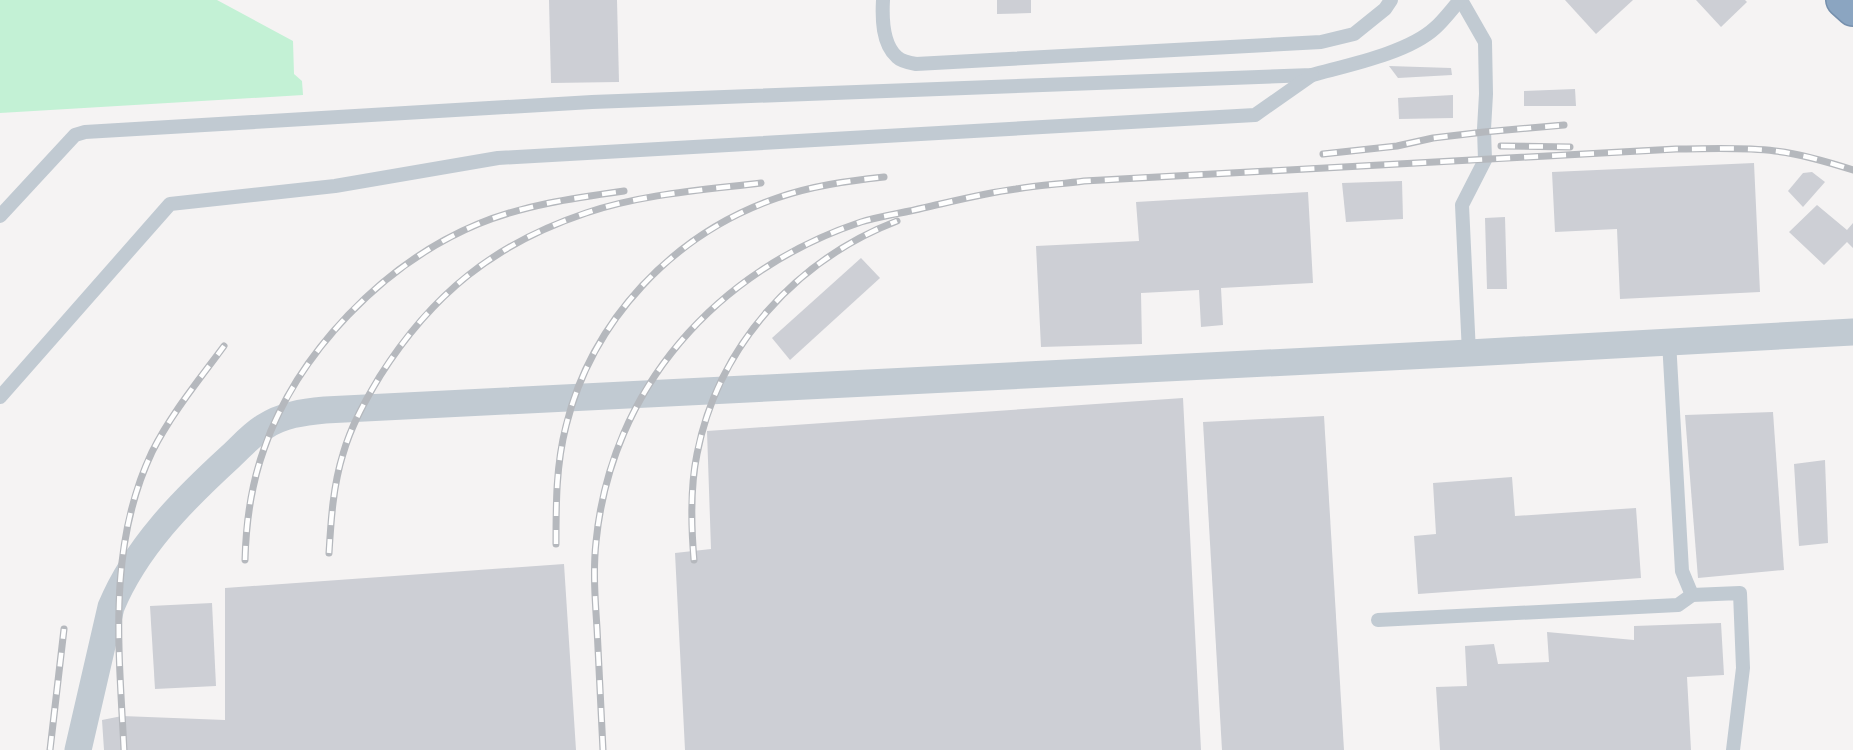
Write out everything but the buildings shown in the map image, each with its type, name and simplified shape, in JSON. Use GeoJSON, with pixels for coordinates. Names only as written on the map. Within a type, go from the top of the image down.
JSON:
{"type":"FeatureCollection","features":[{"type":"Feature","properties":{"kind":"highway"},"geometry":{"type":"LineString","coordinates":[[1843,0],[1853,9]]}},
{"type":"Feature","properties":{"kind":"street"},"geometry":{"type":"LineString","coordinates":[[78,750],[111,607],[133,566],[158,531],[215,471],[262,428],[298,413],[550,398],[1853,332]]}},
{"type":"Feature","properties":{"kind":"lane"},"geometry":{"type":"LineString","coordinates":[[883,0],[886,39],[897,58],[916,64],[1321,42],[1354,34],[1385,9],[1391,0]]}},
{"type":"Feature","properties":{"kind":"lane"},"geometry":{"type":"LineString","coordinates":[[0,216],[75,135],[85,132],[592,102],[1312,75],[1376,58],[1404,47],[1434,30],[1460,0],[1485,42],[1485,160],[1462,205],[1469,353]]}},
{"type":"Feature","properties":{"kind":"lane"},"geometry":{"type":"LineString","coordinates":[[0,397],[170,204],[335,186],[498,158],[1255,115],[1312,75]]}},
{"type":"Feature","properties":{"kind":"lane"},"geometry":{"type":"LineString","coordinates":[[1669,341],[1683,571],[1692,595]]}},
{"type":"Feature","properties":{"kind":"lane"},"geometry":{"type":"LineString","coordinates":[[1378,620],[1678,605],[1692,595],[1740,593],[1743,668],[1732,750]]}},
{"type":"Feature","properties":{"kind":"green space"},"geometry":{"type":"Polygon","coordinates":[[[0,0],[217,0],[293,41],[294,74],[302,81],[303,95],[0,113],[0,0]]]}},
{"type":"Feature","properties":{"kind":"railway"},"geometry":{"type":"LineString","coordinates":[[1323,154],[1397,146],[1433,138],[1564,125]]}},
{"type":"Feature","properties":{"kind":"railway"},"geometry":{"type":"LineString","coordinates":[[1501,146],[1570,147]]}},
{"type":"Feature","properties":{"kind":"railway"},"geometry":{"type":"LineString","coordinates":[[603,750],[594,574],[595,553],[606,486],[623,434],[648,386],[680,342],[718,304],[761,271],[809,243],[876,218],[993,193],[1084,181],[1676,149],[1775,151],[1805,156],[1853,170]]}},
{"type":"Feature","properties":{"kind":"railway"},"geometry":{"type":"LineString","coordinates":[[556,544],[560,455],[578,387],[595,351],[617,317],[642,286],[671,258],[704,234],[739,214],[803,190],[884,177]]}},
{"type":"Feature","properties":{"kind":"railway"},"geometry":{"type":"LineString","coordinates":[[329,553],[337,478],[346,444],[359,414],[380,376],[421,320],[468,275],[522,240],[586,213],[651,197],[761,183]]}},
{"type":"Feature","properties":{"kind":"railway"},"geometry":{"type":"LineString","coordinates":[[245,560],[248,518],[256,476],[279,413],[298,379],[321,346],[348,315],[410,262],[443,241],[478,224],[531,207],[624,191]]}},
{"type":"Feature","properties":{"kind":"railway"},"geometry":{"type":"LineString","coordinates":[[694,560],[692,507],[697,454],[707,415],[723,378],[743,343],[767,312],[795,283],[826,259],[860,238],[897,221]]}},
{"type":"Feature","properties":{"kind":"railway"},"geometry":{"type":"LineString","coordinates":[[124,750],[119,599],[128,524],[138,488],[152,452],[168,424],[224,346]]}},
{"type":"Feature","properties":{"kind":"railway"},"geometry":{"type":"LineString","coordinates":[[50,750],[64,629]]}}]}
